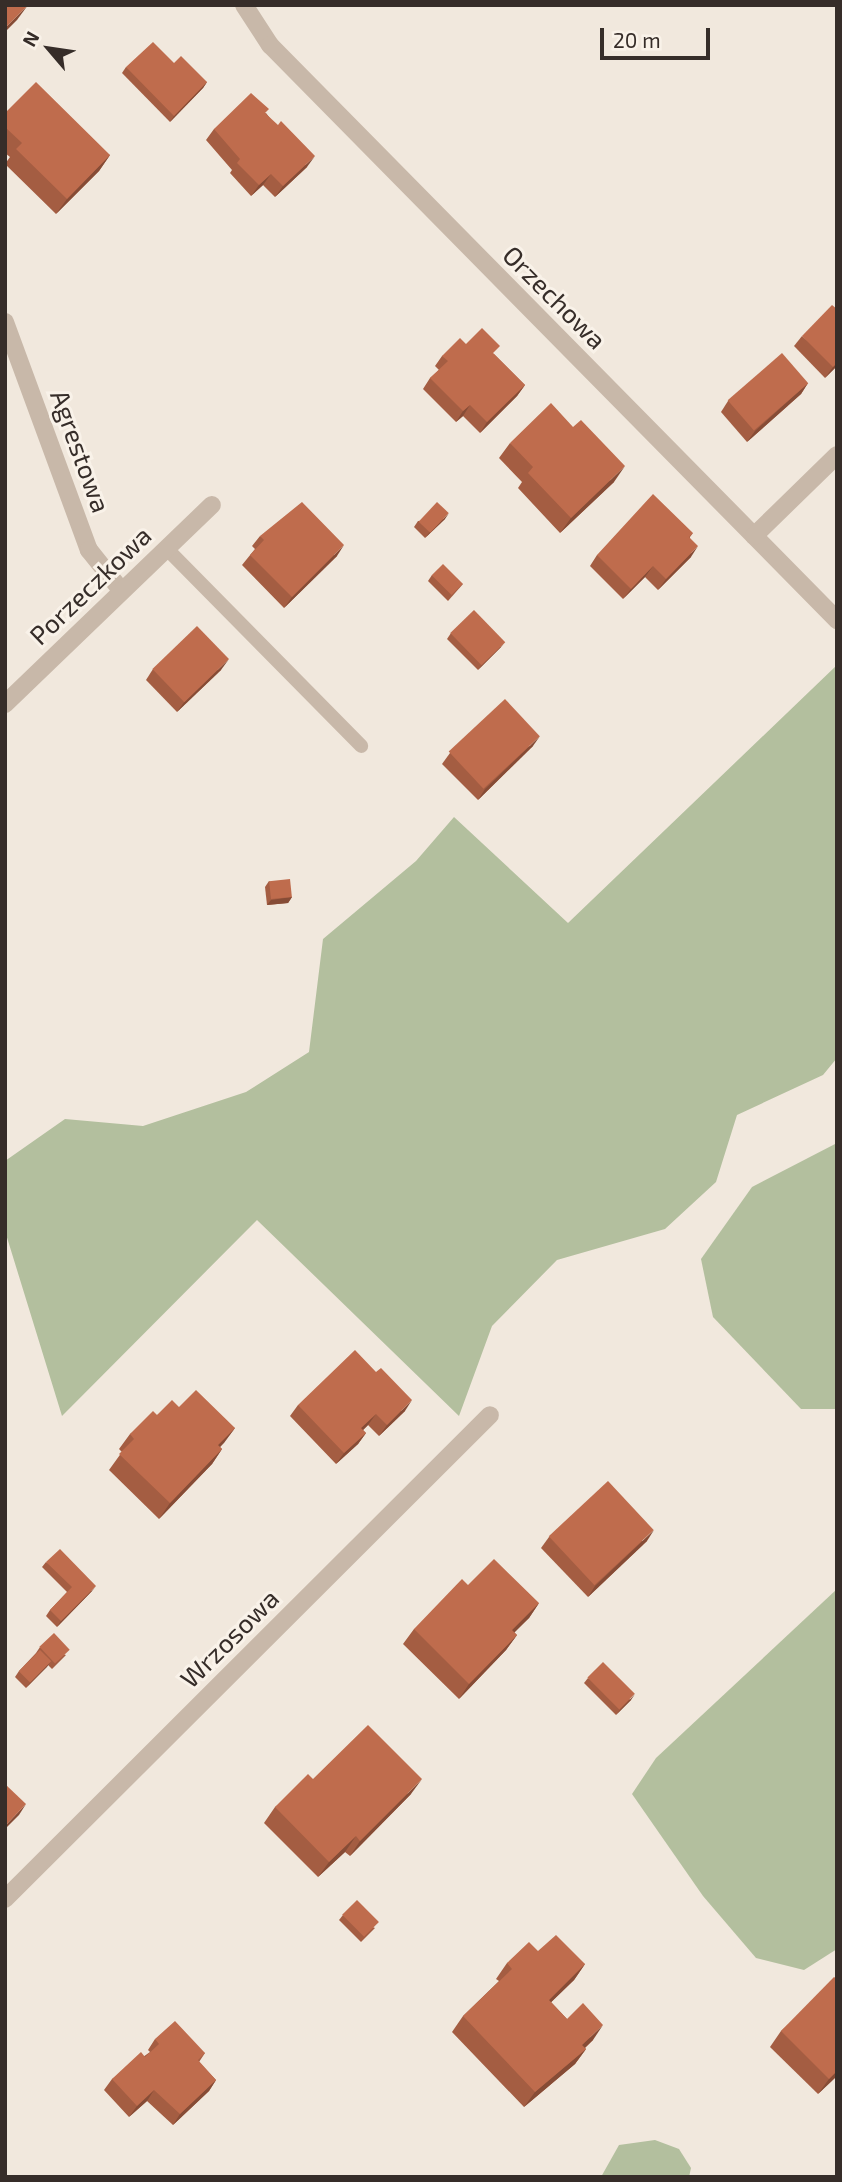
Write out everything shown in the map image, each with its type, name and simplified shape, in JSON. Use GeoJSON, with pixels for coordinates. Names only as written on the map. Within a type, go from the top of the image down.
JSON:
{"type":"FeatureCollection","features":[{"type":"Feature","properties":{"kind":"street","name":"Orzechowa"},"geometry":{"type":"LineString","coordinates":[[244,5],[270,45],[837,620]]}},
{"type":"Feature","properties":{"kind":"street","name":"Agrestowa"},"geometry":{"type":"LineString","coordinates":[[5,323],[89,550],[121,590]]}},
{"type":"Feature","properties":{"kind":"street"},"geometry":{"type":"LineString","coordinates":[[754,536],[837,455]]}},
{"type":"Feature","properties":{"kind":"street","name":"Porzeczkowa"},"geometry":{"type":"LineString","coordinates":[[5,704],[212,505]]}},
{"type":"Feature","properties":{"kind":"street","name":"Wrzosowa"},"geometry":{"type":"LineString","coordinates":[[5,1899],[490,1415]]}},
{"type":"Feature","properties":{"kind":"lane"},"geometry":{"type":"LineString","coordinates":[[166,548],[361,746]]}},
{"type":"Feature","properties":{"kind":"green space"},"geometry":{"type":"Polygon","coordinates":[[[837,665],[837,1058],[823,1075],[737,1115],[716,1182],[665,1229],[557,1260],[492,1326],[459,1416],[257,1220],[62,1416],[5,1231],[5,1161],[65,1119],[143,1126],[246,1092],[309,1052],[323,939],[416,861],[454,817],[568,923],[837,665]]]}},
{"type":"Feature","properties":{"kind":"green space"},"geometry":{"type":"Polygon","coordinates":[[[837,1143],[837,1409],[801,1409],[713,1317],[701,1259],[752,1187],[837,1143]]]}},
{"type":"Feature","properties":{"kind":"green space"},"geometry":{"type":"Polygon","coordinates":[[[837,1589],[837,1949],[804,1970],[756,1958],[703,1896],[632,1794],[656,1758],[837,1589]]]}},
{"type":"Feature","properties":{"kind":"green space"},"geometry":{"type":"Polygon","coordinates":[[[655,2140],[679,2149],[691,2168],[689,2177],[601,2177],[619,2145],[655,2140]]]}},
{"type":"Feature","properties":{"kind":"building"},"geometry":{"type":"Polygon","coordinates":[[[5,5],[28,5],[5,28],[5,5]]]}},
{"type":"Feature","properties":{"kind":"building"},"geometry":{"type":"Polygon","coordinates":[[[153,42],[174,63],[181,56],[207,82],[174,116],[126,67],[153,42]]]}},
{"type":"Feature","properties":{"kind":"building"},"geometry":{"type":"Polygon","coordinates":[[[36,82],[110,155],[67,199],[16,149],[22,143],[5,127],[5,113],[36,82]]]}},
{"type":"Feature","properties":{"kind":"building"},"geometry":{"type":"Polygon","coordinates":[[[251,93],[269,109],[265,113],[278,125],[281,121],[315,156],[283,186],[271,174],[259,185],[237,163],[240,159],[214,129],[251,93]]]}},
{"type":"Feature","properties":{"kind":"building"},"geometry":{"type":"Polygon","coordinates":[[[832,305],[837,309],[837,363],[833,367],[802,336],[832,305]]]}},
{"type":"Feature","properties":{"kind":"building"},"geometry":{"type":"Polygon","coordinates":[[[482,328],[500,346],[493,353],[525,385],[487,422],[470,405],[463,411],[430,378],[448,361],[442,356],[460,338],[466,344],[482,328]]]}},
{"type":"Feature","properties":{"kind":"building"},"geometry":{"type":"Polygon","coordinates":[[[782,353],[808,383],[754,430],[728,400],[782,353]]]}},
{"type":"Feature","properties":{"kind":"building"},"geometry":{"type":"Polygon","coordinates":[[[551,403],[573,427],[581,420],[625,466],[571,518],[528,473],[533,467],[510,443],[551,403]]]}},
{"type":"Feature","properties":{"kind":"building"},"geometry":{"type":"Polygon","coordinates":[[[653,494],[693,533],[689,537],[698,546],[666,579],[653,566],[631,589],[597,555],[653,494]]]}},
{"type":"Feature","properties":{"kind":"building"},"geometry":{"type":"Polygon","coordinates":[[[302,502],[344,545],[292,597],[250,555],[264,540],[260,536],[302,502]]]}},
{"type":"Feature","properties":{"kind":"building"},"geometry":{"type":"Polygon","coordinates":[[[437,502],[449,513],[430,533],[419,522],[437,502]]]}},
{"type":"Feature","properties":{"kind":"building"},"geometry":{"type":"Polygon","coordinates":[[[443,564],[463,584],[451,595],[432,575],[443,564]]]}},
{"type":"Feature","properties":{"kind":"building"},"geometry":{"type":"Polygon","coordinates":[[[474,610],[505,642],[482,665],[450,633],[474,610]]]}},
{"type":"Feature","properties":{"kind":"building"},"geometry":{"type":"Polygon","coordinates":[[[197,626],[229,659],[184,702],[152,669],[197,626]]]}},
{"type":"Feature","properties":{"kind":"building"},"geometry":{"type":"Polygon","coordinates":[[[505,699],[540,736],[483,789],[449,752],[505,699]]]}},
{"type":"Feature","properties":{"kind":"building"},"geometry":{"type":"Polygon","coordinates":[[[290,879],[292,897],[271,899],[269,881],[290,879]]]}},
{"type":"Feature","properties":{"kind":"building"},"geometry":{"type":"Polygon","coordinates":[[[355,1350],[376,1372],[381,1368],[412,1400],[387,1425],[376,1414],[361,1428],[366,1433],[344,1453],[298,1405],[355,1350]]]}},
{"type":"Feature","properties":{"kind":"building"},"geometry":{"type":"Polygon","coordinates":[[[196,1390],[235,1428],[218,1445],[222,1449],[170,1503],[119,1454],[134,1439],[130,1434],[153,1411],[157,1415],[172,1400],[179,1407],[196,1390]]]}},
{"type":"Feature","properties":{"kind":"building"},"geometry":{"type":"Polygon","coordinates":[[[608,1481],[654,1530],[594,1585],[549,1536],[608,1481]]]}},
{"type":"Feature","properties":{"kind":"building"},"geometry":{"type":"Polygon","coordinates":[[[60,1549],[96,1586],[61,1621],[50,1610],[72,1587],[46,1562],[60,1549]]]}},
{"type":"Feature","properties":{"kind":"building"},"geometry":{"type":"Polygon","coordinates":[[[494,1559],[539,1603],[512,1630],[517,1635],[469,1684],[414,1629],[462,1579],[468,1585],[494,1559]]]}},
{"type":"Feature","properties":{"kind":"building"},"geometry":{"type":"Polygon","coordinates":[[[54,1633],[70,1650],[55,1663],[39,1647],[54,1633]]]}},
{"type":"Feature","properties":{"kind":"building"},"geometry":{"type":"Polygon","coordinates":[[[40,1650],[51,1661],[30,1683],[19,1671],[40,1650]]]}},
{"type":"Feature","properties":{"kind":"building"},"geometry":{"type":"Polygon","coordinates":[[[603,1662],[635,1694],[619,1709],[587,1678],[603,1662]]]}},
{"type":"Feature","properties":{"kind":"building"},"geometry":{"type":"Polygon","coordinates":[[[368,1725],[422,1779],[360,1841],[356,1836],[329,1862],[275,1807],[308,1774],[313,1779],[368,1725]]]}},
{"type":"Feature","properties":{"kind":"building"},"geometry":{"type":"Polygon","coordinates":[[[5,1784],[26,1804],[5,1826],[5,1784]]]}},
{"type":"Feature","properties":{"kind":"building"},"geometry":{"type":"Polygon","coordinates":[[[357,1900],[379,1922],[364,1937],[342,1915],[357,1900]]]}},
{"type":"Feature","properties":{"kind":"building"},"geometry":{"type":"Polygon","coordinates":[[[556,1935],[585,1964],[549,2000],[567,2019],[583,2003],[603,2025],[582,2045],[586,2049],[535,2092],[463,2016],[512,1969],[507,1963],[529,1942],[538,1951],[556,1935]]]}},
{"type":"Feature","properties":{"kind":"building"},"geometry":{"type":"Polygon","coordinates":[[[834,1977],[837,1979],[837,2071],[829,2079],[781,2031],[834,1977]]]}},
{"type":"Feature","properties":{"kind":"building"},"geometry":{"type":"Polygon","coordinates":[[[175,2021],[205,2053],[198,2060],[216,2080],[180,2114],[154,2090],[137,2106],[112,2079],[141,2052],[145,2057],[159,2044],[155,2039],[175,2021]]]}}]}
